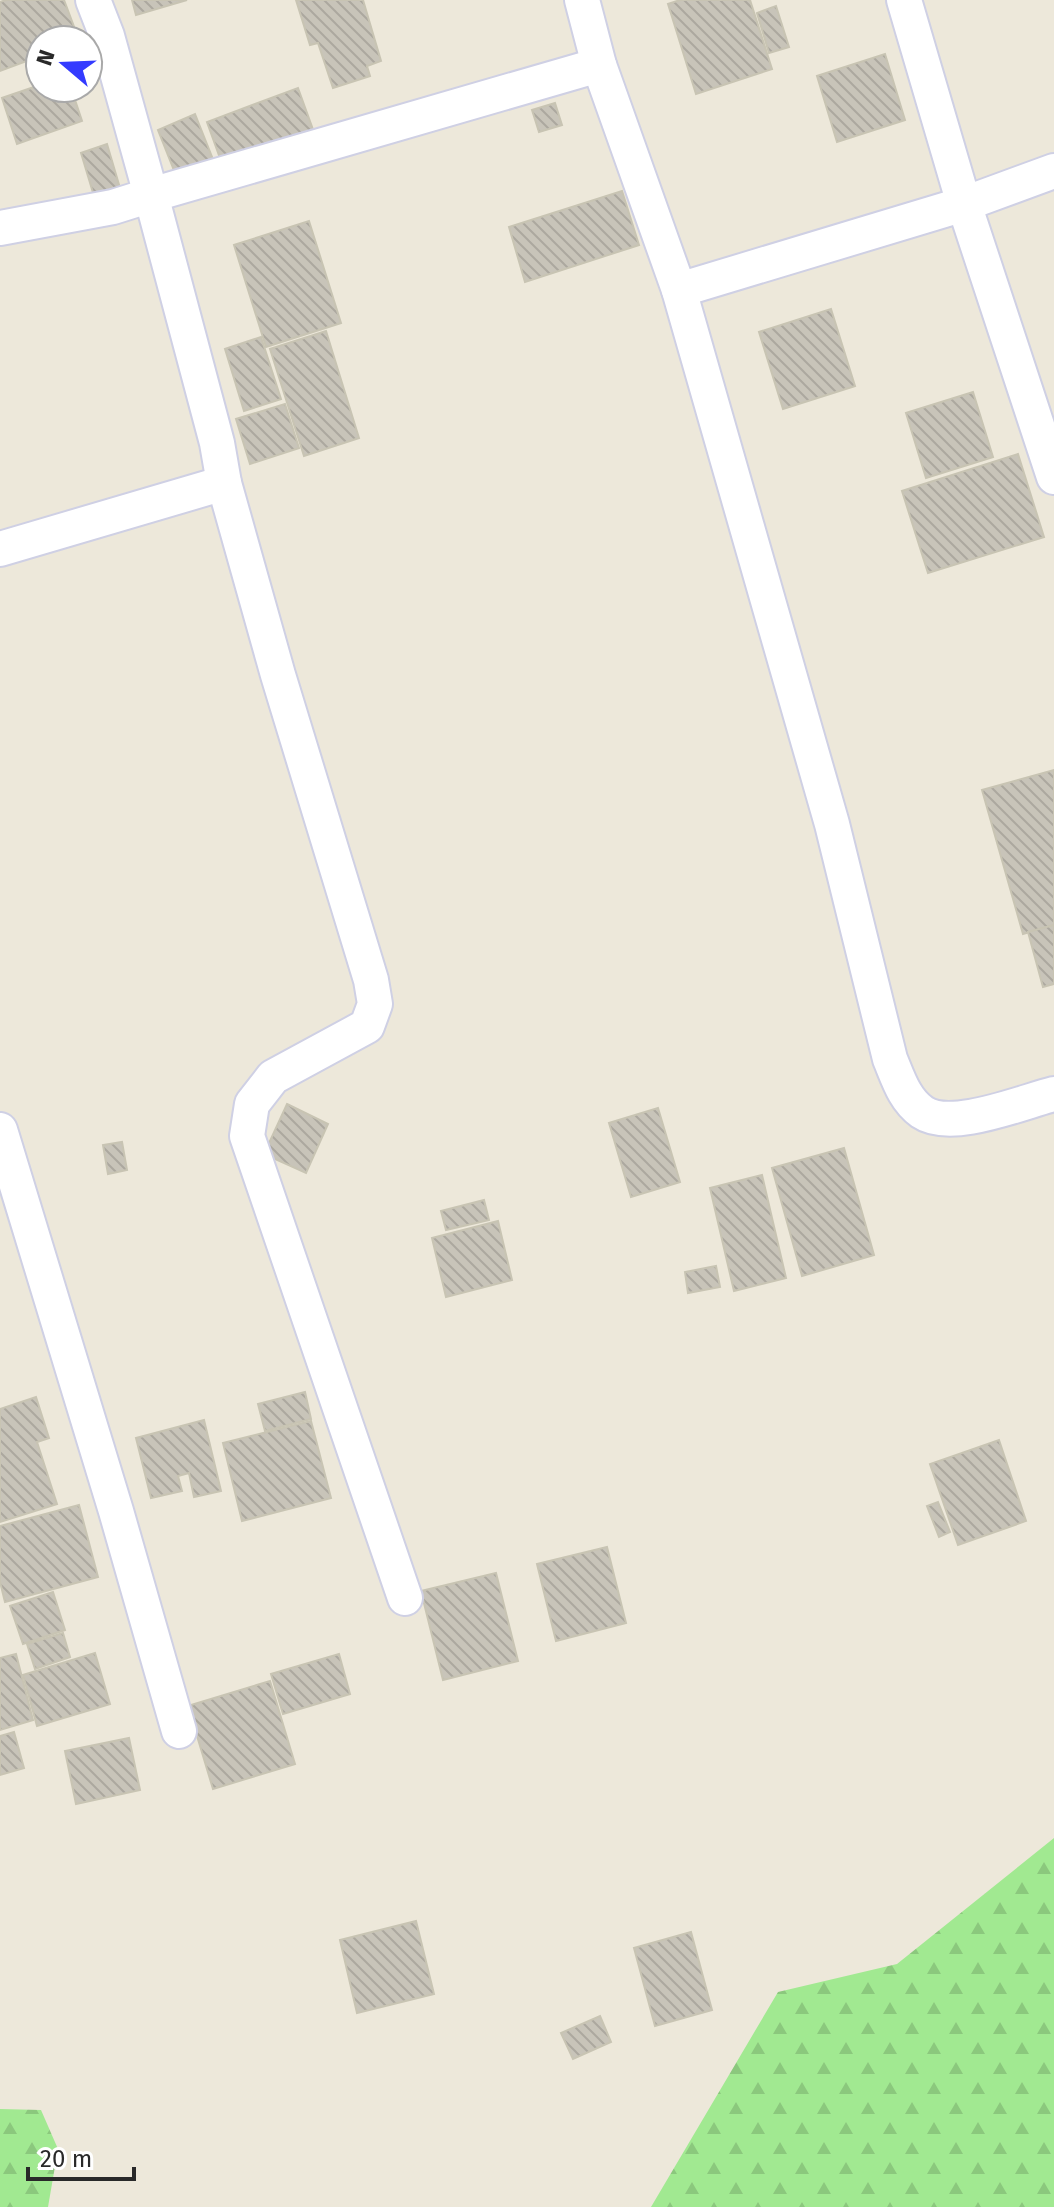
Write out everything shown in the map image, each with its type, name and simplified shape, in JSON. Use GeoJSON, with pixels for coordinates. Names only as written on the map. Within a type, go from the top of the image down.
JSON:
{"type":"FeatureCollection","features":[{"type":"Feature","properties":{"kind":"street"},"geometry":{"type":"LineString","coordinates":[[93,0],[107,36],[151,195],[217,443],[224,483],[375,1004],[367,1026],[273,1077],[252,1104],[247,1136],[405,1598]]}},
{"type":"Feature","properties":{"kind":"street"},"geometry":{"type":"LineString","coordinates":[[582,0],[599,65],[679,290],[832,824],[890,1059],[904,1092],[923,1113],[949,1120],[1054,1094]]}},
{"type":"Feature","properties":{"kind":"street"},"geometry":{"type":"LineString","coordinates":[[904,0],[964,204],[1054,477]]}},
{"type":"Feature","properties":{"kind":"street"},"geometry":{"type":"LineString","coordinates":[[0,228],[113,207],[599,65]]}},
{"type":"Feature","properties":{"kind":"street"},"geometry":{"type":"LineString","coordinates":[[679,290],[964,204],[1054,171]]}},
{"type":"Feature","properties":{"kind":"street"},"geometry":{"type":"LineString","coordinates":[[0,549],[224,483]]}},
{"type":"Feature","properties":{"kind":"street"},"geometry":{"type":"LineString","coordinates":[[0,1130],[116,1511],[179,1731]]}},
{"type":"Feature","properties":{"kind":"green space"},"geometry":{"type":"Polygon","coordinates":[[[1054,1838],[1054,2207],[651,2207],[778,1992],[897,1964],[1054,1838]]]}},
{"type":"Feature","properties":{"kind":"green space"},"geometry":{"type":"Polygon","coordinates":[[[0,2109],[41,2110],[58,2149],[48,2207],[0,2207],[0,2109]]]}},
{"type":"Feature","properties":{"kind":"building"},"geometry":{"type":"Polygon","coordinates":[[[64,0],[73,24],[24,24],[24,62],[0,71],[0,2],[64,0]]]}},
{"type":"Feature","properties":{"kind":"building"},"geometry":{"type":"Polygon","coordinates":[[[132,0],[187,0],[136,15],[132,0]]]}},
{"type":"Feature","properties":{"kind":"building"},"geometry":{"type":"Polygon","coordinates":[[[296,0],[363,0],[381,61],[367,66],[370,76],[333,88],[318,43],[310,45],[296,0]]]}},
{"type":"Feature","properties":{"kind":"building"},"geometry":{"type":"Polygon","coordinates":[[[680,0],[750,0],[772,69],[696,94],[668,4],[680,0]]]}},
{"type":"Feature","properties":{"kind":"building"},"geometry":{"type":"Polygon","coordinates":[[[776,6],[789,47],[769,53],[757,13],[776,6]]]}},
{"type":"Feature","properties":{"kind":"building"},"geometry":{"type":"Polygon","coordinates":[[[885,54],[905,120],[837,142],[817,76],[885,54]]]}},
{"type":"Feature","properties":{"kind":"building"},"geometry":{"type":"Polygon","coordinates":[[[298,88],[316,138],[225,172],[207,122],[298,88]]]}},
{"type":"Feature","properties":{"kind":"building"},"geometry":{"type":"Polygon","coordinates":[[[24,90],[24,104],[76,104],[82,121],[17,144],[2,98],[24,90]]]}},
{"type":"Feature","properties":{"kind":"building"},"geometry":{"type":"Polygon","coordinates":[[[555,103],[562,125],[539,132],[532,110],[555,103]]]}},
{"type":"Feature","properties":{"kind":"building"},"geometry":{"type":"Polygon","coordinates":[[[195,114],[216,167],[179,183],[158,130],[195,114]]]}},
{"type":"Feature","properties":{"kind":"building"},"geometry":{"type":"Polygon","coordinates":[[[107,144],[120,188],[94,196],[81,153],[107,144]]]}},
{"type":"Feature","properties":{"kind":"building"},"geometry":{"type":"Polygon","coordinates":[[[622,191],[639,245],[525,282],[509,227],[622,191]]]}},
{"type":"Feature","properties":{"kind":"building"},"geometry":{"type":"Polygon","coordinates":[[[309,221],[341,323],[266,347],[234,245],[309,221]]]}},
{"type":"Feature","properties":{"kind":"building"},"geometry":{"type":"Polygon","coordinates":[[[831,309],[855,386],[783,409],[759,332],[831,309]]]}},
{"type":"Feature","properties":{"kind":"building"},"geometry":{"type":"Polygon","coordinates":[[[326,331],[359,438],[304,456],[270,349],[326,331]]]}},
{"type":"Feature","properties":{"kind":"building"},"geometry":{"type":"Polygon","coordinates":[[[261,337],[281,399],[244,411],[225,349],[261,337]]]}},
{"type":"Feature","properties":{"kind":"building"},"geometry":{"type":"Polygon","coordinates":[[[973,392],[993,457],[926,478],[906,413],[973,392]]]}},
{"type":"Feature","properties":{"kind":"building"},"geometry":{"type":"Polygon","coordinates":[[[285,404],[299,448],[250,464],[236,419],[285,404]]]}},
{"type":"Feature","properties":{"kind":"building"},"geometry":{"type":"Polygon","coordinates":[[[1018,454],[1044,537],[928,573],[902,491],[1018,454]]]}},
{"type":"Feature","properties":{"kind":"building"},"geometry":{"type":"Polygon","coordinates":[[[1054,770],[1054,925],[1023,934],[982,790],[1054,770]]]}},
{"type":"Feature","properties":{"kind":"building"},"geometry":{"type":"Polygon","coordinates":[[[1054,925],[1054,984],[1043,987],[1028,932],[1054,925]]]}},
{"type":"Feature","properties":{"kind":"building"},"geometry":{"type":"Polygon","coordinates":[[[287,1104],[328,1124],[306,1173],[264,1154],[287,1104]]]}},
{"type":"Feature","properties":{"kind":"building"},"geometry":{"type":"Polygon","coordinates":[[[658,1108],[680,1182],[631,1197],[609,1123],[658,1108]]]}},
{"type":"Feature","properties":{"kind":"building"},"geometry":{"type":"Polygon","coordinates":[[[122,1142],[127,1170],[108,1174],[103,1145],[122,1142]]]}},
{"type":"Feature","properties":{"kind":"building"},"geometry":{"type":"Polygon","coordinates":[[[844,1148],[874,1255],[802,1276],[772,1168],[844,1148]]]}},
{"type":"Feature","properties":{"kind":"building"},"geometry":{"type":"Polygon","coordinates":[[[762,1175],[786,1278],[734,1291],[710,1188],[762,1175]]]}},
{"type":"Feature","properties":{"kind":"building"},"geometry":{"type":"Polygon","coordinates":[[[484,1200],[489,1220],[446,1230],[441,1211],[484,1200]]]}},
{"type":"Feature","properties":{"kind":"building"},"geometry":{"type":"Polygon","coordinates":[[[498,1221],[512,1280],[446,1297],[432,1238],[498,1221]]]}},
{"type":"Feature","properties":{"kind":"building"},"geometry":{"type":"Polygon","coordinates":[[[716,1266],[720,1287],[688,1293],[685,1272],[716,1266]]]}},
{"type":"Feature","properties":{"kind":"building"},"geometry":{"type":"Polygon","coordinates":[[[305,1392],[311,1419],[265,1431],[258,1404],[305,1392]]]}},
{"type":"Feature","properties":{"kind":"building"},"geometry":{"type":"Polygon","coordinates":[[[36,1397],[49,1438],[37,1442],[57,1504],[0,1522],[0,1409],[36,1397]]]}},
{"type":"Feature","properties":{"kind":"building"},"geometry":{"type":"Polygon","coordinates":[[[204,1420],[221,1491],[194,1497],[189,1473],[178,1476],[182,1491],[151,1498],[136,1438],[204,1420]]]}},
{"type":"Feature","properties":{"kind":"building"},"geometry":{"type":"Polygon","coordinates":[[[311,1421],[331,1498],[242,1521],[223,1443],[311,1421]]]}},
{"type":"Feature","properties":{"kind":"building"},"geometry":{"type":"Polygon","coordinates":[[[999,1440],[1026,1521],[958,1545],[930,1464],[999,1440]]]}},
{"type":"Feature","properties":{"kind":"building"},"geometry":{"type":"Polygon","coordinates":[[[938,1502],[950,1532],[939,1537],[927,1506],[938,1502]]]}},
{"type":"Feature","properties":{"kind":"building"},"geometry":{"type":"Polygon","coordinates":[[[79,1505],[98,1577],[5,1602],[0,1582],[0,1526],[79,1505]]]}},
{"type":"Feature","properties":{"kind":"building"},"geometry":{"type":"Polygon","coordinates":[[[607,1547],[626,1623],[556,1641],[537,1564],[607,1547]]]}},
{"type":"Feature","properties":{"kind":"building"},"geometry":{"type":"Polygon","coordinates":[[[496,1573],[518,1661],[443,1680],[421,1591],[496,1573]]]}},
{"type":"Feature","properties":{"kind":"building"},"geometry":{"type":"Polygon","coordinates":[[[53,1592],[65,1630],[23,1644],[10,1606],[53,1592]]]}},
{"type":"Feature","properties":{"kind":"building"},"geometry":{"type":"Polygon","coordinates":[[[63,1633],[70,1657],[35,1669],[27,1644],[63,1633]]]}},
{"type":"Feature","properties":{"kind":"building"},"geometry":{"type":"Polygon","coordinates":[[[95,1653],[110,1704],[37,1726],[23,1675],[95,1653]]]}},
{"type":"Feature","properties":{"kind":"building"},"geometry":{"type":"Polygon","coordinates":[[[16,1654],[33,1720],[0,1730],[0,1658],[16,1654]]]}},
{"type":"Feature","properties":{"kind":"building"},"geometry":{"type":"Polygon","coordinates":[[[339,1654],[350,1694],[283,1714],[271,1674],[339,1654]]]}},
{"type":"Feature","properties":{"kind":"building"},"geometry":{"type":"Polygon","coordinates":[[[270,1681],[295,1764],[213,1789],[188,1706],[270,1681]]]}},
{"type":"Feature","properties":{"kind":"building"},"geometry":{"type":"Polygon","coordinates":[[[14,1732],[24,1768],[0,1775],[0,1736],[14,1732]]]}},
{"type":"Feature","properties":{"kind":"building"},"geometry":{"type":"Polygon","coordinates":[[[129,1738],[140,1790],[76,1804],[65,1751],[129,1738]]]}},
{"type":"Feature","properties":{"kind":"building"},"geometry":{"type":"Polygon","coordinates":[[[416,1921],[434,1994],[357,2013],[340,1940],[416,1921]]]}},
{"type":"Feature","properties":{"kind":"building"},"geometry":{"type":"Polygon","coordinates":[[[691,1932],[712,2010],[655,2026],[634,1948],[691,1932]]]}},
{"type":"Feature","properties":{"kind":"building"},"geometry":{"type":"Polygon","coordinates":[[[600,2016],[611,2042],[573,2059],[561,2033],[600,2016]]]}}]}
